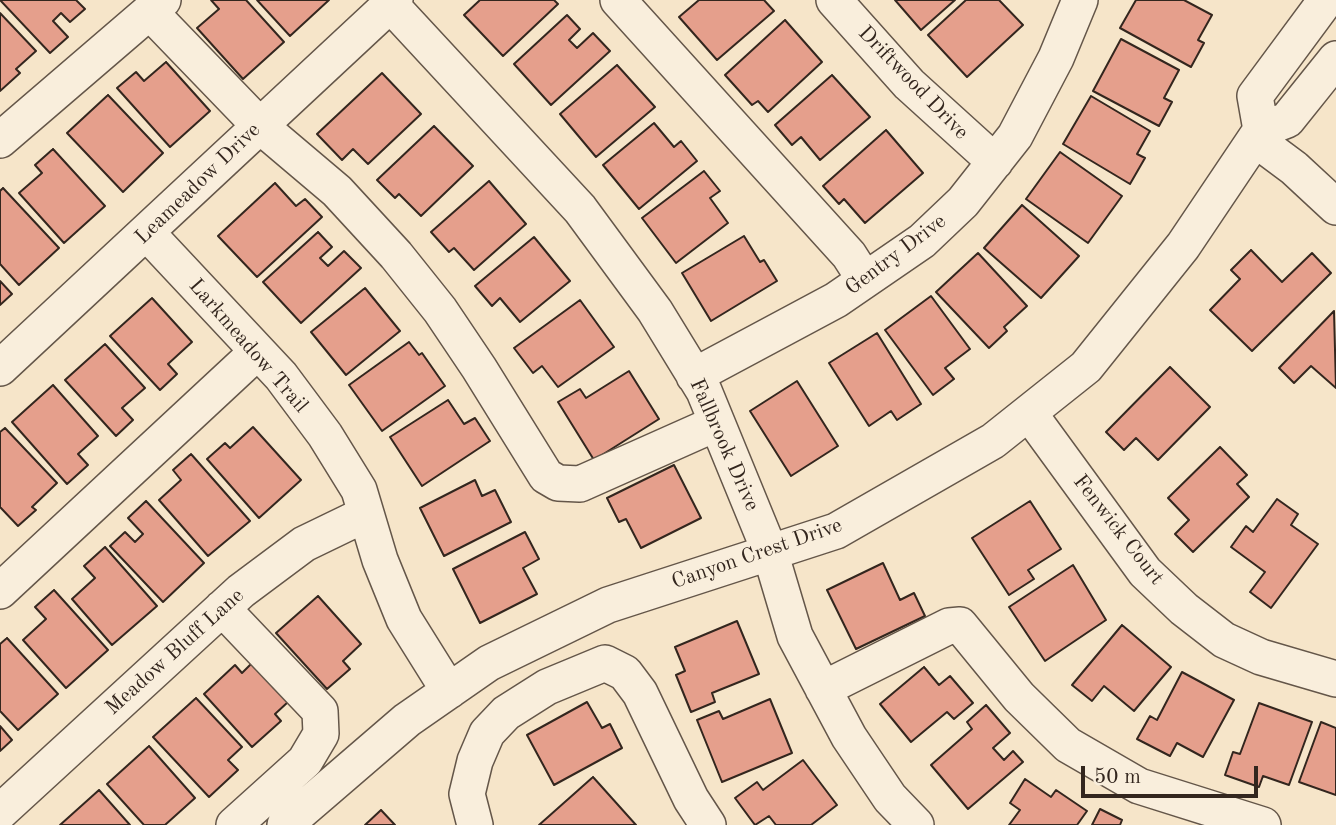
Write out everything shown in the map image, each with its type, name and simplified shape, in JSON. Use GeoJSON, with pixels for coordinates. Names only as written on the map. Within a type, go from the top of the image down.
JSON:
{"type":"FeatureCollection","features":[{"type":"Feature","properties":{"kind":"street"},"geometry":{"type":"LineString","coordinates":[[618,0],[849,255],[865,280]]}},
{"type":"Feature","properties":{"kind":"street","name":"Driftwood Drive"},"geometry":{"type":"LineString","coordinates":[[834,0],[909,84],[995,162]]}},
{"type":"Feature","properties":{"kind":"street","name":"Gentry Drive"},"geometry":{"type":"LineString","coordinates":[[694,376],[836,300],[922,241],[963,202],[1015,136],[1080,0]]}},
{"type":"Feature","properties":{"kind":"street"},"geometry":{"type":"LineString","coordinates":[[1326,0],[1255,96],[1258,134],[1336,207]]}},
{"type":"Feature","properties":{"kind":"street","name":"Leameadow Drive"},"geometry":{"type":"LineString","coordinates":[[0,368],[393,2]]}},
{"type":"Feature","properties":{"kind":"street","name":"Fallbrook Drive"},"geometry":{"type":"LineString","coordinates":[[393,2],[580,209],[655,311],[694,376],[717,423],[770,552],[795,636],[849,737],[890,797],[916,825]]}},
{"type":"Feature","properties":{"kind":"street"},"geometry":{"type":"LineString","coordinates":[[0,140],[156,6],[259,125],[337,191],[396,255],[440,310],[546,476],[558,483],[580,484],[717,423]]}},
{"type":"Feature","properties":{"kind":"street","name":"Canyon Crest Drive"},"geometry":{"type":"LineString","coordinates":[[285,825],[407,720],[489,663],[608,605],[836,531],[993,442],[1086,368],[1183,247],[1258,134],[1287,120],[1336,59]]}},
{"type":"Feature","properties":{"kind":"street","name":"Larkmeadow Trail"},"geometry":{"type":"LineString","coordinates":[[148,233],[281,376],[325,436],[359,489],[380,560],[404,619],[449,691]]}},
{"type":"Feature","properties":{"kind":"street"},"geometry":{"type":"LineString","coordinates":[[0,591],[257,352]]}},
{"type":"Feature","properties":{"kind":"street","name":"Fenwick Court"},"geometry":{"type":"LineString","coordinates":[[1029,413],[1145,572],[1184,609],[1224,640],[1261,657],[1336,678]]}},
{"type":"Feature","properties":{"kind":"street","name":"Meadow Bluff Lane"},"geometry":{"type":"LineString","coordinates":[[0,812],[222,608],[304,544],[366,514]]}},
{"type":"Feature","properties":{"kind":"street"},"geometry":{"type":"LineString","coordinates":[[222,608],[320,711],[321,734],[305,761],[234,825]]}},
{"type":"Feature","properties":{"kind":"street"},"geometry":{"type":"LineString","coordinates":[[823,689],[949,626],[960,625],[1019,697],[1068,745],[1139,786],[1263,825]]}},
{"type":"Feature","properties":{"kind":"street"},"geometry":{"type":"LineString","coordinates":[[471,810],[475,761],[487,733],[506,713],[547,687],[606,663],[625,673],[640,693],[691,799],[708,825]]}},
{"type":"Feature","properties":{"kind":"building"},"geometry":{"type":"Polygon","coordinates":[[[0,0],[76,0],[85,9],[70,22],[61,13],[53,21],[68,37],[50,53],[0,0]]]}},
{"type":"Feature","properties":{"kind":"building"},"geometry":{"type":"Polygon","coordinates":[[[211,0],[246,0],[284,42],[243,79],[197,28],[219,9],[211,0]]]}},
{"type":"Feature","properties":{"kind":"building"},"geometry":{"type":"Polygon","coordinates":[[[257,0],[329,0],[290,36],[257,0]]]}},
{"type":"Feature","properties":{"kind":"building"},"geometry":{"type":"Polygon","coordinates":[[[480,0],[554,0],[558,4],[503,56],[464,15],[480,0]]]}},
{"type":"Feature","properties":{"kind":"building"},"geometry":{"type":"Polygon","coordinates":[[[699,0],[764,0],[774,11],[717,60],[679,17],[699,0]]]}},
{"type":"Feature","properties":{"kind":"building"},"geometry":{"type":"Polygon","coordinates":[[[895,0],[955,0],[921,30],[895,0]]]}},
{"type":"Feature","properties":{"kind":"building"},"geometry":{"type":"Polygon","coordinates":[[[966,0],[999,0],[1023,25],[967,77],[928,35],[966,0]]]}},
{"type":"Feature","properties":{"kind":"building"},"geometry":{"type":"Polygon","coordinates":[[[1136,0],[1184,0],[1212,15],[1198,40],[1204,43],[1191,67],[1120,28],[1136,0]]]}},
{"type":"Feature","properties":{"kind":"building"},"geometry":{"type":"Polygon","coordinates":[[[0,13],[36,51],[16,69],[20,73],[0,91],[0,13]]]}},
{"type":"Feature","properties":{"kind":"building"},"geometry":{"type":"Polygon","coordinates":[[[567,15],[580,29],[569,40],[577,48],[593,33],[610,51],[551,105],[514,64],[567,15]]]}},
{"type":"Feature","properties":{"kind":"building"},"geometry":{"type":"Polygon","coordinates":[[[785,20],[822,62],[768,112],[758,101],[752,105],[725,75],[785,20]]]}},
{"type":"Feature","properties":{"kind":"building"},"geometry":{"type":"Polygon","coordinates":[[[1121,39],[1179,70],[1164,98],[1172,102],[1159,126],[1093,91],[1121,39]]]}},
{"type":"Feature","properties":{"kind":"building"},"geometry":{"type":"Polygon","coordinates":[[[166,62],[210,111],[170,147],[117,88],[136,72],[144,81],[166,62]]]}},
{"type":"Feature","properties":{"kind":"building"},"geometry":{"type":"Polygon","coordinates":[[[617,65],[655,107],[596,157],[560,114],[617,65]]]}},
{"type":"Feature","properties":{"kind":"building"},"geometry":{"type":"Polygon","coordinates":[[[382,73],[421,114],[368,164],[353,149],[342,160],[317,134],[382,73]]]}},
{"type":"Feature","properties":{"kind":"building"},"geometry":{"type":"Polygon","coordinates":[[[832,75],[870,117],[820,160],[801,137],[792,145],[775,125],[832,75]]]}},
{"type":"Feature","properties":{"kind":"building"},"geometry":{"type":"Polygon","coordinates":[[[108,95],[163,153],[123,192],[67,133],[108,95]]]}},
{"type":"Feature","properties":{"kind":"building"},"geometry":{"type":"Polygon","coordinates":[[[1091,96],[1150,131],[1137,154],[1145,158],[1130,184],[1063,144],[1091,96]]]}},
{"type":"Feature","properties":{"kind":"building"},"geometry":{"type":"Polygon","coordinates":[[[654,123],[674,147],[681,141],[697,161],[639,209],[603,165],[654,123]]]}},
{"type":"Feature","properties":{"kind":"building"},"geometry":{"type":"Polygon","coordinates":[[[434,126],[473,166],[421,216],[399,194],[395,198],[377,180],[434,126]]]}},
{"type":"Feature","properties":{"kind":"building"},"geometry":{"type":"Polygon","coordinates":[[[886,130],[923,173],[865,223],[844,199],[839,204],[823,186],[886,130]]]}},
{"type":"Feature","properties":{"kind":"building"},"geometry":{"type":"Polygon","coordinates":[[[53,149],[105,206],[64,243],[19,193],[42,173],[35,165],[53,149]]]}},
{"type":"Feature","properties":{"kind":"building"},"geometry":{"type":"Polygon","coordinates":[[[1060,152],[1122,196],[1088,243],[1026,199],[1060,152]]]}},
{"type":"Feature","properties":{"kind":"building"},"geometry":{"type":"Polygon","coordinates":[[[704,171],[720,191],[710,198],[728,223],[676,263],[642,218],[704,171]]]}},
{"type":"Feature","properties":{"kind":"building"},"geometry":{"type":"Polygon","coordinates":[[[489,181],[526,224],[474,270],[454,248],[449,252],[431,232],[489,181]]]}},
{"type":"Feature","properties":{"kind":"building"},"geometry":{"type":"Polygon","coordinates":[[[275,183],[296,206],[305,199],[322,217],[257,277],[218,236],[275,183]]]}},
{"type":"Feature","properties":{"kind":"building"},"geometry":{"type":"Polygon","coordinates":[[[3,188],[59,248],[19,285],[0,264],[0,191],[3,188]]]}},
{"type":"Feature","properties":{"kind":"building"},"geometry":{"type":"Polygon","coordinates":[[[1022,205],[1079,256],[1041,298],[984,248],[1022,205]]]}},
{"type":"Feature","properties":{"kind":"building"},"geometry":{"type":"Polygon","coordinates":[[[318,232],[332,247],[320,258],[328,266],[344,251],[361,268],[301,323],[263,282],[318,232]]]}},
{"type":"Feature","properties":{"kind":"building"},"geometry":{"type":"Polygon","coordinates":[[[744,236],[760,262],[764,260],[777,281],[711,321],[682,273],[744,236]]]}},
{"type":"Feature","properties":{"kind":"building"},"geometry":{"type":"Polygon","coordinates":[[[534,237],[570,281],[520,322],[500,298],[492,306],[475,286],[534,237]]]}},
{"type":"Feature","properties":{"kind":"building"},"geometry":{"type":"Polygon","coordinates":[[[1251,250],[1282,282],[1312,253],[1331,273],[1252,351],[1210,310],[1240,279],[1231,270],[1251,250]]]}},
{"type":"Feature","properties":{"kind":"building"},"geometry":{"type":"Polygon","coordinates":[[[978,253],[1027,306],[1004,327],[1007,331],[989,348],[936,292],[978,253]]]}},
{"type":"Feature","properties":{"kind":"building"},"geometry":{"type":"Polygon","coordinates":[[[0,281],[12,294],[0,305],[0,281]]]}},
{"type":"Feature","properties":{"kind":"building"},"geometry":{"type":"Polygon","coordinates":[[[365,288],[400,331],[346,375],[311,332],[365,288]]]}},
{"type":"Feature","properties":{"kind":"building"},"geometry":{"type":"Polygon","coordinates":[[[931,296],[970,349],[945,368],[954,379],[933,395],[885,330],[931,296]]]}},
{"type":"Feature","properties":{"kind":"building"},"geometry":{"type":"Polygon","coordinates":[[[152,298],[192,342],[168,364],[177,374],[160,390],[110,336],[152,298]]]}},
{"type":"Feature","properties":{"kind":"building"},"geometry":{"type":"Polygon","coordinates":[[[580,300],[614,347],[558,387],[542,366],[533,373],[514,348],[580,300]]]}},
{"type":"Feature","properties":{"kind":"building"},"geometry":{"type":"Polygon","coordinates":[[[1334,311],[1336,388],[1311,366],[1294,383],[1279,368],[1334,311]]]}},
{"type":"Feature","properties":{"kind":"building"},"geometry":{"type":"Polygon","coordinates":[[[877,333],[921,404],[897,420],[891,411],[869,426],[829,363],[877,333]]]}},
{"type":"Feature","properties":{"kind":"building"},"geometry":{"type":"Polygon","coordinates":[[[409,342],[419,355],[422,353],[445,386],[382,431],[349,385],[409,342]]]}},
{"type":"Feature","properties":{"kind":"building"},"geometry":{"type":"Polygon","coordinates":[[[105,344],[145,388],[122,408],[133,420],[116,436],[65,380],[105,344]]]}},
{"type":"Feature","properties":{"kind":"building"},"geometry":{"type":"Polygon","coordinates":[[[1170,367],[1210,407],[1158,460],[1136,438],[1124,450],[1106,432],[1170,367]]]}},
{"type":"Feature","properties":{"kind":"building"},"geometry":{"type":"Polygon","coordinates":[[[629,371],[659,419],[594,460],[558,402],[580,389],[586,398],[629,371]]]}},
{"type":"Feature","properties":{"kind":"building"},"geometry":{"type":"Polygon","coordinates":[[[797,381],[838,446],[791,476],[750,411],[797,381]]]}},
{"type":"Feature","properties":{"kind":"building"},"geometry":{"type":"Polygon","coordinates":[[[53,385],[98,436],[78,454],[88,465],[67,484],[12,422],[53,385]]]}},
{"type":"Feature","properties":{"kind":"building"},"geometry":{"type":"Polygon","coordinates":[[[448,400],[464,424],[475,418],[490,441],[422,486],[390,437],[448,400]]]}},
{"type":"Feature","properties":{"kind":"building"},"geometry":{"type":"Polygon","coordinates":[[[253,427],[301,480],[259,518],[207,459],[225,443],[230,448],[253,427]]]}},
{"type":"Feature","properties":{"kind":"building"},"geometry":{"type":"Polygon","coordinates":[[[5,428],[57,483],[32,507],[36,510],[18,526],[0,507],[0,432],[5,428]]]}},
{"type":"Feature","properties":{"kind":"building"},"geometry":{"type":"Polygon","coordinates":[[[1220,447],[1247,475],[1237,484],[1249,497],[1193,552],[1175,534],[1189,520],[1168,498],[1220,447]]]}},
{"type":"Feature","properties":{"kind":"building"},"geometry":{"type":"Polygon","coordinates":[[[191,454],[250,521],[208,556],[159,500],[181,480],[173,470],[191,454]]]}},
{"type":"Feature","properties":{"kind":"building"},"geometry":{"type":"Polygon","coordinates":[[[674,465],[701,518],[641,548],[626,519],[619,522],[607,498],[674,465]]]}},
{"type":"Feature","properties":{"kind":"building"},"geometry":{"type":"Polygon","coordinates":[[[475,480],[482,496],[495,490],[511,522],[444,556],[420,508],[475,480]]]}},
{"type":"Feature","properties":{"kind":"building"},"geometry":{"type":"Polygon","coordinates":[[[1277,499],[1298,514],[1291,525],[1318,544],[1271,608],[1250,592],[1265,572],[1231,547],[1246,526],[1253,532],[1277,499]]]}},
{"type":"Feature","properties":{"kind":"building"},"geometry":{"type":"Polygon","coordinates":[[[146,501],[204,563],[163,602],[110,546],[125,532],[135,542],[143,534],[128,518],[146,501]]]}},
{"type":"Feature","properties":{"kind":"building"},"geometry":{"type":"Polygon","coordinates":[[[1030,501],[1061,549],[1028,570],[1034,579],[1009,595],[972,538],[1030,501]]]}},
{"type":"Feature","properties":{"kind":"building"},"geometry":{"type":"Polygon","coordinates":[[[525,532],[539,559],[523,568],[537,594],[480,623],[453,569],[525,532]]]}},
{"type":"Feature","properties":{"kind":"building"},"geometry":{"type":"Polygon","coordinates":[[[105,547],[157,606],[112,645],[72,599],[95,578],[84,566],[105,547]]]}},
{"type":"Feature","properties":{"kind":"building"},"geometry":{"type":"Polygon","coordinates":[[[883,563],[900,600],[914,593],[925,616],[856,649],[827,590],[883,563]]]}},
{"type":"Feature","properties":{"kind":"building"},"geometry":{"type":"Polygon","coordinates":[[[1073,565],[1106,620],[1045,661],[1009,607],[1073,565]]]}},
{"type":"Feature","properties":{"kind":"building"},"geometry":{"type":"Polygon","coordinates":[[[54,590],[108,650],[66,688],[23,640],[46,619],[35,607],[54,590]]]}},
{"type":"Feature","properties":{"kind":"building"},"geometry":{"type":"Polygon","coordinates":[[[318,596],[361,644],[343,661],[350,669],[327,689],[276,633],[318,596]]]}},
{"type":"Feature","properties":{"kind":"building"},"geometry":{"type":"Polygon","coordinates":[[[737,621],[759,674],[712,693],[715,702],[691,712],[676,675],[685,671],[675,647],[737,621]]]}},
{"type":"Feature","properties":{"kind":"building"},"geometry":{"type":"Polygon","coordinates":[[[1122,625],[1171,667],[1134,711],[1104,686],[1092,701],[1072,685],[1122,625]]]}},
{"type":"Feature","properties":{"kind":"building"},"geometry":{"type":"Polygon","coordinates":[[[7,638],[58,694],[18,730],[0,711],[0,644],[7,638]]]}},
{"type":"Feature","properties":{"kind":"building"},"geometry":{"type":"Polygon","coordinates":[[[252,663],[288,702],[275,714],[281,721],[252,747],[204,694],[235,665],[242,673],[252,663]]]}},
{"type":"Feature","properties":{"kind":"building"},"geometry":{"type":"Polygon","coordinates":[[[924,667],[939,685],[950,676],[973,703],[954,719],[947,712],[911,742],[880,704],[924,667]]]}},
{"type":"Feature","properties":{"kind":"building"},"geometry":{"type":"Polygon","coordinates":[[[1182,672],[1234,700],[1203,757],[1177,743],[1170,756],[1137,739],[1150,716],[1157,720],[1182,672]]]}},
{"type":"Feature","properties":{"kind":"building"},"geometry":{"type":"Polygon","coordinates":[[[196,698],[242,747],[228,760],[238,770],[209,797],[153,737],[196,698]]]}},
{"type":"Feature","properties":{"kind":"building"},"geometry":{"type":"Polygon","coordinates":[[[770,699],[792,753],[722,782],[697,720],[719,711],[723,719],[770,699]]]}},
{"type":"Feature","properties":{"kind":"building"},"geometry":{"type":"Polygon","coordinates":[[[587,702],[602,728],[610,724],[622,748],[554,785],[527,735],[587,702]]]}},
{"type":"Feature","properties":{"kind":"building"},"geometry":{"type":"Polygon","coordinates":[[[1259,703],[1312,722],[1289,785],[1263,776],[1259,787],[1225,775],[1233,752],[1240,754],[1259,703]]]}},
{"type":"Feature","properties":{"kind":"building"},"geometry":{"type":"Polygon","coordinates":[[[986,705],[1010,733],[993,748],[1004,760],[1013,751],[1023,762],[968,809],[931,765],[972,729],[967,722],[986,705]]]}},
{"type":"Feature","properties":{"kind":"building"},"geometry":{"type":"Polygon","coordinates":[[[1321,722],[1336,728],[1336,795],[1299,782],[1321,722]]]}},
{"type":"Feature","properties":{"kind":"building"},"geometry":{"type":"Polygon","coordinates":[[[0,726],[12,740],[0,751],[0,726]]]}},
{"type":"Feature","properties":{"kind":"building"},"geometry":{"type":"Polygon","coordinates":[[[149,746],[195,798],[165,825],[144,825],[107,784],[149,746]]]}},
{"type":"Feature","properties":{"kind":"building"},"geometry":{"type":"Polygon","coordinates":[[[803,760],[837,805],[811,825],[776,825],[769,816],[755,825],[735,798],[757,782],[763,790],[803,760]]]}},
{"type":"Feature","properties":{"kind":"building"},"geometry":{"type":"Polygon","coordinates":[[[593,777],[636,825],[539,825],[593,777]]]}},
{"type":"Feature","properties":{"kind":"building"},"geometry":{"type":"Polygon","coordinates":[[[1025,779],[1051,797],[1056,790],[1087,811],[1077,825],[1009,825],[1020,810],[1010,803],[1025,779]]]}},
{"type":"Feature","properties":{"kind":"building"},"geometry":{"type":"Polygon","coordinates":[[[99,790],[130,825],[60,825],[99,790]]]}},
{"type":"Feature","properties":{"kind":"building"},"geometry":{"type":"Polygon","coordinates":[[[1100,809],[1122,820],[1120,825],[1092,825],[1100,809]]]}},
{"type":"Feature","properties":{"kind":"building"},"geometry":{"type":"Polygon","coordinates":[[[381,810],[395,825],[365,825],[381,810]]]}}]}
